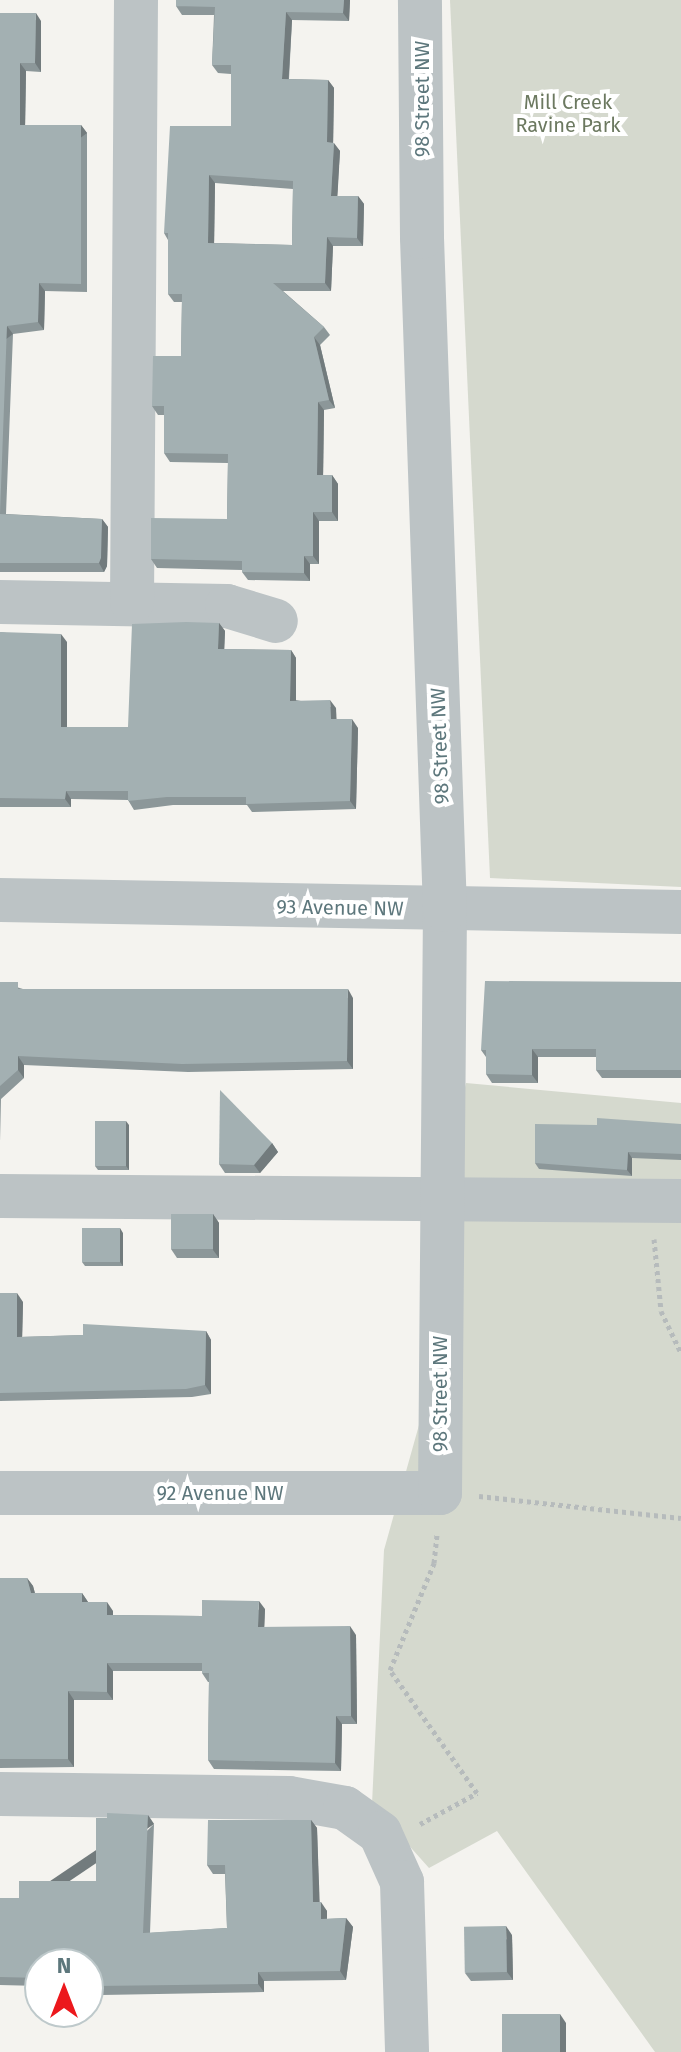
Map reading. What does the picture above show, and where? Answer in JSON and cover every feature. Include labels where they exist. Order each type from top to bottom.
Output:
[{"type":"street","points":[[132,602],[136,0]]},
{"type":"street","name":"98 Street NW","points":[[420,0],[422,237],[445,910],[439,1198],[440,1493]]},
{"type":"street","points":[[0,602],[227,606],[276,621]]},
{"type":"street","name":"93 Avenue NW","points":[[0,900],[681,912]]},
{"type":"street","points":[[0,1196],[668,1202]]},
{"type":"street","name":"92 Avenue NW","points":[[0,1493],[440,1493]]},
{"type":"street","points":[[0,1794],[289,1798],[345,1808],[380,1833],[402,1882],[407,2052]]},
{"type":"path","points":[[668,1202],[653,1257],[661,1311],[681,1353]]},
{"type":"path","points":[[459,1804],[477,1793],[390,1670],[434,1563],[440,1493],[681,1518]]},
{"type":"green space","name":"Mill Creek Ravine Park","points":[[450,0],[681,0],[681,887],[490,878]]},
{"type":"green space","points":[[466,1083],[681,1103],[681,2052],[655,2052],[497,1831],[429,1868],[372,1804],[384,1550],[419,1425],[439,1198]]},
{"type":"building","points":[[176,0],[344,0],[343,13],[286,12],[282,79],[328,80],[327,142],[334,143],[331,196],[358,196],[357,238],[327,237],[325,283],[273,283],[324,327],[314,337],[329,400],[318,402],[317,475],[332,475],[332,512],[313,512],[313,556],[304,556],[304,573],[242,572],[242,561],[151,559],[151,518],[227,519],[228,454],[164,453],[164,406],[152,406],[153,356],[181,356],[182,294],[168,294],[168,233],[164,233],[170,126],[231,126],[231,65],[212,65],[215,7],[176,6]],"holes":[[[209,175],[293,181],[292,245],[208,243]]]},
{"type":"building","points":[[0,13],[36,13],[35,63],[20,63],[20,125],[81,125],[81,284],[39,283],[38,322],[7,326],[0,514]]},
{"type":"building","points":[[0,514],[102,519],[99,563],[0,563]]},
{"type":"building","points":[[219,623],[218,649],[291,650],[290,701],[330,700],[331,719],[352,719],[350,801],[246,804],[246,797],[167,797],[128,801],[128,791],[66,791],[65,799],[0,798],[0,632],[61,634],[61,727],[128,727],[132,624]]},
{"type":"building","points":[[485,981],[681,982],[681,1070],[596,1070],[596,1049],[532,1049],[532,1075],[486,1074],[486,1050],[481,1050]]},
{"type":"building","points":[[0,982],[18,982],[18,989],[348,989],[347,1061],[182,1064],[18,1056],[18,1070],[0,1086]]},
{"type":"building","points":[[220,1090],[272,1143],[254,1165],[219,1164]]},
{"type":"building","points":[[597,1118],[681,1124],[681,1154],[628,1152],[627,1170],[535,1163],[535,1124],[597,1125]]},
{"type":"building","points":[[95,1121],[126,1121],[126,1166],[95,1166]]},
{"type":"building","points":[[171,1214],[213,1214],[213,1249],[171,1249]]},
{"type":"building","points":[[82,1228],[120,1228],[120,1262],[82,1262]]},
{"type":"building","points":[[0,1293],[17,1293],[17,1337],[83,1335],[83,1324],[206,1331],[205,1385],[186,1389],[0,1393]]},
{"type":"building","points":[[0,1578],[27,1578],[31,1593],[82,1593],[82,1602],[107,1602],[107,1615],[202,1616],[202,1600],[259,1601],[258,1627],[350,1626],[351,1716],[336,1716],[335,1763],[208,1760],[209,1673],[202,1673],[202,1663],[107,1663],[107,1692],[68,1691],[68,1759],[0,1759]]},
{"type":"building","points":[[107,1813],[148,1815],[143,1933],[227,1928],[225,1865],[207,1865],[208,1820],[311,1820],[313,1902],[321,1902],[321,1919],[346,1918],[340,1971],[258,1972],[258,1984],[104,1986],[104,1948],[24,1948],[24,1978],[0,1977],[0,1898],[19,1898],[19,1881],[96,1881],[96,1818],[107,1818]]},
{"type":"building","points":[[506,1926],[507,1972],[465,1973],[464,1927]]},
{"type":"building","points":[[502,2014],[560,2014],[560,2052],[502,2052]]}]
